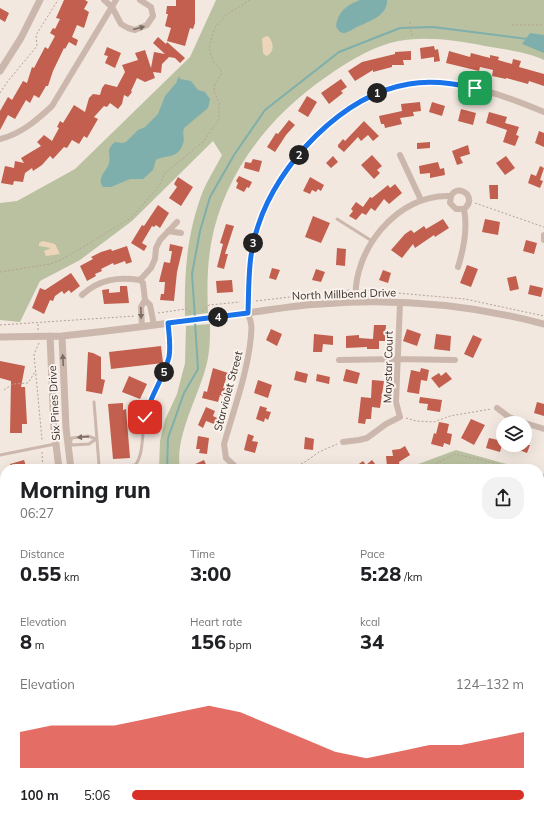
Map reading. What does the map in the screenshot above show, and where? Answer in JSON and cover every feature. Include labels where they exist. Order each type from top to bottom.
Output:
[{"type":"street","points":[[0,71],[21,38],[40,0]]},
{"type":"street","points":[[104,0],[112,7],[121,24],[135,30],[148,25],[152,16],[151,7],[140,0]]},
{"type":"street","points":[[0,139],[21,130],[38,119],[52,106],[116,0]]},
{"type":"street","name":"Starviolet Street","points":[[233,464],[226,458],[224,444],[250,347],[251,324],[248,313],[249,277],[253,243],[257,227],[271,193],[287,168],[316,137],[352,107],[366,98],[393,87],[424,82],[457,84],[498,94],[544,112]]},
{"type":"street","points":[[400,155],[421,200]]},
{"type":"street","points":[[458,267],[464,245],[466,222],[464,209],[469,201],[467,194],[462,191],[455,191],[451,196],[450,203],[458,210],[464,209]]},
{"type":"street","points":[[356,302],[355,289],[359,269],[372,241],[388,221],[421,200],[442,195],[451,196]]},
{"type":"street","points":[[82,295],[91,287],[107,281],[140,280],[151,268],[155,259],[156,248],[168,231],[177,222]]},
{"type":"street","points":[[168,231],[181,233]]},
{"type":"street","points":[[544,235],[544,240]]},
{"type":"street","points":[[140,280],[143,283],[145,300],[141,307],[142,327]]},
{"type":"street","points":[[145,300],[150,305],[154,325]]},
{"type":"street","name":"North Millbend Drive","points":[[0,337],[62,336],[290,307],[356,302],[434,304],[464,307],[544,324]]},
{"type":"street","name":"Maystar Court","points":[[343,442],[367,438],[386,424],[400,417],[396,402],[400,303]]},
{"type":"street","name":"Six Pines Drive","points":[[50,336],[58,464]]},
{"type":"street","name":"Six Pines Drive","points":[[62,336],[71,464]]},
{"type":"street","points":[[339,360],[455,360]]},
{"type":"street","points":[[497,408],[508,416]]},
{"type":"street","points":[[532,425],[544,428]]},
{"type":"street","points":[[56,443],[69,442]]},
{"type":"lane","points":[[338,219],[372,241]]},
{"type":"lane","points":[[136,464],[140,451],[146,412],[166,367],[169,356],[170,347],[168,323]]},
{"type":"lane","points":[[94,402],[99,464]]},
{"type":"lane","points":[[88,436],[96,439],[89,444],[73,445],[69,442],[72,438],[88,436]]},
{"type":"lane","points":[[0,455],[56,443]]},
{"type":"path","points":[[0,93],[37,46],[36,35],[58,0]]},
{"type":"path","points":[[0,272],[50,264],[61,260],[131,218],[159,186],[165,174],[203,142],[219,119],[219,103],[214,91],[215,84],[221,75],[220,70],[213,61],[209,48],[216,27],[227,14],[250,0]]},
{"type":"path","points":[[410,22],[412,36]]},
{"type":"path","points":[[512,25],[544,25]]},
{"type":"path","points":[[469,201],[544,227]]},
{"type":"path","points":[[38,324],[39,345],[34,354],[42,446],[42,464]]},
{"type":"path","points":[[4,390],[13,384],[28,383],[36,371]]},
{"type":"path","points":[[400,417],[416,421],[434,422],[450,416],[497,408]]},
{"type":"path","points":[[300,464],[319,452],[343,442]]},
{"type":"path","points":[[435,464],[454,454],[497,464]]},
{"type":"green space","points":[[216,0],[544,0],[544,60],[515,51],[438,39],[413,39],[390,43],[364,53],[326,77],[286,110],[252,149],[238,171],[226,194],[217,219],[211,244],[207,296],[208,313],[185,316],[185,284],[193,222],[205,186],[222,155],[213,141],[132,221],[80,260],[40,281],[20,322],[0,320],[0,203],[17,201],[75,169],[190,57]]},
{"type":"green space","points":[[210,324],[210,345],[208,358],[181,442],[180,464],[159,464],[160,441],[165,420],[177,394],[185,363],[186,326]]},
{"type":"green space","points":[[456,450],[506,464],[418,464]]},
{"type":"sand","points":[[268,36],[273,47],[269,55],[266,56],[263,53],[262,39]]},
{"type":"sand","points":[[43,241],[55,244],[60,254],[46,256],[44,251],[51,248],[39,246],[39,243]]},
{"type":"water","points":[[360,0],[387,0],[387,5],[385,10],[373,20],[347,32],[341,32],[336,26],[341,12],[347,6]]},
{"type":"water","points":[[530,33],[544,35],[544,53],[522,44]]},
{"type":"water","points":[[179,76],[180,79],[191,81],[198,90],[205,92],[210,99],[208,108],[184,128],[184,142],[181,149],[174,155],[156,160],[153,170],[143,179],[130,179],[111,187],[103,187],[101,184],[101,178],[109,163],[110,148],[115,142],[126,142],[138,130],[145,127],[158,114],[165,96],[176,83]]},
{"type":"building","points":[[64,0],[85,0],[88,2],[84,9],[89,12],[84,28],[77,25],[72,37],[78,40],[76,46],[69,42],[65,49],[64,48],[53,71],[48,86],[46,86],[39,98],[34,95],[30,103],[26,100],[15,119],[8,115],[0,130],[0,111],[8,97],[12,100],[23,81],[27,83],[32,67],[34,68],[45,47],[48,49],[55,36],[50,33],[53,28],[55,29],[60,19],[56,18]]},
{"type":"building","points":[[176,0],[195,0],[195,23],[193,29],[190,28],[185,46],[167,41],[171,28],[165,26],[168,14],[166,14],[167,6],[176,6]]},
{"type":"building","points":[[0,8],[9,13],[5,22],[0,19]]},
{"type":"building","points":[[158,37],[166,44],[167,42],[185,58],[180,63],[175,58],[169,57],[162,64],[161,73],[153,72],[155,78],[145,82],[137,78],[131,91],[132,92],[128,97],[124,95],[122,104],[118,109],[110,103],[107,107],[104,106],[94,117],[98,119],[87,138],[84,136],[79,144],[72,140],[67,148],[64,147],[53,159],[50,156],[42,165],[33,171],[32,168],[25,173],[23,182],[14,181],[13,185],[1,183],[5,166],[14,168],[15,161],[24,163],[21,158],[41,146],[37,142],[44,135],[52,141],[59,128],[57,127],[60,121],[63,123],[74,105],[85,112],[89,98],[93,94],[100,95],[105,84],[117,87],[125,72],[122,65],[138,60],[135,53],[145,50],[151,68],[154,52],[165,54],[153,43]]},
{"type":"building","points":[[434,46],[435,50],[438,49],[440,61],[434,62],[434,57],[421,59],[420,48]]},
{"type":"building","points":[[107,47],[121,53],[115,68],[105,63],[108,56],[104,55]]},
{"type":"building","points":[[411,51],[411,60],[403,60],[404,65],[392,65],[392,67],[373,72],[373,70],[355,81],[348,71],[362,62],[395,54],[395,52]]},
{"type":"building","points":[[449,51],[470,57],[471,53],[490,58],[490,55],[499,57],[498,60],[512,64],[513,59],[521,61],[519,67],[544,74],[544,86],[529,81],[528,84],[492,76],[493,70],[480,67],[479,71],[446,63]]},
{"type":"building","points":[[341,79],[347,87],[341,91],[343,93],[329,104],[321,93]]},
{"type":"building","points":[[307,96],[317,102],[308,117],[298,111]]},
{"type":"building","points":[[420,102],[421,111],[413,112],[414,116],[400,118],[402,124],[385,128],[384,124],[381,124],[379,116],[402,111],[401,104]]},
{"type":"building","points":[[432,102],[445,106],[442,116],[429,112]]},
{"type":"building","points":[[461,109],[476,113],[473,125],[458,121]]},
{"type":"building","points":[[489,112],[507,117],[505,123],[519,127],[516,135],[519,136],[515,146],[503,142],[507,130],[486,123]]},
{"type":"building","points":[[289,120],[295,125],[286,135],[275,152],[267,147],[276,133],[278,134]]},
{"type":"building","points":[[364,121],[379,136],[373,141],[368,135],[361,141],[358,137],[344,152],[338,147],[338,145],[343,139],[345,141]]},
{"type":"building","points":[[539,131],[544,133],[544,147],[535,143]]},
{"type":"building","points":[[430,142],[430,148],[417,149],[417,143]]},
{"type":"building","points":[[468,145],[470,154],[460,157],[463,163],[457,165],[452,151]]},
{"type":"building","points":[[372,155],[382,166],[377,170],[380,173],[374,179],[361,165]]},
{"type":"building","points":[[333,156],[338,162],[331,168],[326,163]]},
{"type":"building","points":[[506,156],[515,168],[505,175],[496,163]]},
{"type":"building","points":[[253,159],[262,161],[259,172],[244,168],[245,162],[251,163]]},
{"type":"building","points":[[438,162],[440,169],[444,168],[445,175],[430,178],[430,173],[420,174],[419,166]]},
{"type":"building","points":[[540,166],[544,168],[540,180],[543,181],[540,188],[528,183],[531,174],[536,176]]},
{"type":"building","points":[[239,176],[252,182],[249,188],[247,187],[244,192],[236,188],[238,183],[236,181]]},
{"type":"building","points":[[178,177],[193,187],[181,206],[169,198],[177,187],[174,184]]},
{"type":"building","points":[[310,177],[324,185],[321,191],[318,189],[316,192],[312,190],[310,194],[303,191]]},
{"type":"building","points":[[395,184],[402,193],[389,204],[384,199],[375,211],[371,208],[366,215],[362,213],[356,220],[349,216],[353,211],[351,209],[356,202],[363,207],[370,197],[372,198],[388,185],[390,188]]},
{"type":"building","points":[[489,185],[498,185],[498,199],[490,199]]},
{"type":"building","points":[[158,205],[169,213],[160,228],[156,225],[154,227],[152,226],[142,243],[147,246],[144,251],[131,243],[142,225],[144,226]]},
{"type":"building","points":[[313,216],[330,223],[321,243],[305,237]]},
{"type":"building","points":[[443,219],[449,228],[435,237],[434,235],[415,248],[413,244],[402,258],[391,250],[405,234],[411,230],[414,233],[424,226],[426,229]]},
{"type":"building","points":[[485,219],[500,222],[498,235],[482,232]]},
{"type":"building","points":[[226,224],[234,226],[225,254],[228,254],[224,269],[217,267],[223,244],[220,243]]},
{"type":"building","points":[[526,240],[537,243],[534,254],[523,251]]},
{"type":"building","points":[[170,244],[183,247],[177,272],[174,301],[160,300],[161,294],[164,294],[165,282],[159,282],[164,262],[170,263],[172,251],[169,251]]},
{"type":"building","points":[[127,246],[132,262],[126,264],[125,261],[114,265],[113,263],[101,269],[102,271],[95,274],[96,276],[87,281],[80,266],[93,259],[91,257],[101,252],[111,249],[112,251]]},
{"type":"building","points":[[337,248],[346,249],[345,266],[336,265]]},
{"type":"building","points":[[467,265],[478,269],[471,287],[460,283]]},
{"type":"building","points":[[272,268],[280,270],[276,280],[269,278]]},
{"type":"building","points":[[316,269],[325,272],[321,282],[312,280]]},
{"type":"building","points":[[383,270],[391,273],[388,283],[379,280]]},
{"type":"building","points":[[71,273],[80,286],[71,293],[69,290],[64,294],[62,291],[55,296],[53,301],[50,300],[44,314],[32,308],[40,288],[45,290]]},
{"type":"building","points":[[516,276],[519,289],[510,291],[507,278]]},
{"type":"building","points":[[232,280],[233,292],[217,293],[216,281]]},
{"type":"building","points":[[530,285],[543,288],[541,297],[528,294]]},
{"type":"building","points":[[120,286],[127,286],[129,303],[104,304],[102,290],[109,289],[109,293],[120,292]]},
{"type":"building","points":[[374,325],[386,325],[385,341],[379,341],[379,349],[367,349],[367,347],[346,348],[346,336],[359,335],[359,338],[373,339]]},
{"type":"building","points":[[271,329],[282,334],[277,346],[266,340]]},
{"type":"building","points":[[407,329],[421,334],[417,346],[403,341]]},
{"type":"building","points":[[314,334],[333,336],[333,345],[323,344],[322,352],[313,352]]},
{"type":"building","points":[[436,334],[451,336],[450,351],[434,349]]},
{"type":"building","points":[[473,335],[482,339],[473,358],[464,354]]},
{"type":"building","points":[[161,346],[163,363],[111,369],[109,352]]},
{"type":"building","points":[[88,352],[101,357],[101,379],[105,380],[102,394],[86,391]]},
{"type":"building","points":[[0,361],[25,366],[21,387],[25,387],[27,424],[22,424],[22,433],[10,433],[11,381],[0,378]]},
{"type":"building","points":[[213,368],[228,373],[223,388],[225,388],[223,396],[220,395],[218,402],[202,398],[204,391],[207,392]]},
{"type":"building","points":[[421,368],[429,370],[427,381],[421,380],[419,394],[407,392],[411,370],[420,372]]},
{"type":"building","points":[[346,369],[360,373],[357,384],[343,381]]},
{"type":"building","points":[[296,371],[308,374],[306,383],[294,380]]},
{"type":"building","points":[[446,372],[452,379],[439,388],[431,378],[439,373],[441,376]]},
{"type":"building","points":[[317,374],[330,377],[329,384],[316,381]]},
{"type":"building","points":[[129,376],[147,384],[140,399],[122,392]]},
{"type":"building","points":[[258,380],[272,385],[268,398],[254,393]]},
{"type":"building","points":[[372,380],[384,381],[380,408],[372,407],[371,419],[366,419],[365,424],[358,423],[361,397],[371,398]]},
{"type":"building","points":[[420,397],[442,400],[440,412],[427,410],[428,404],[419,403]]},
{"type":"building","points":[[537,402],[544,404],[544,416],[534,413]]},
{"type":"building","points":[[123,403],[123,410],[126,409],[130,458],[113,459],[108,404]]},
{"type":"building","points":[[260,406],[267,408],[266,411],[271,412],[268,420],[265,418],[264,422],[256,419]]},
{"type":"building","points":[[206,407],[215,411],[213,416],[217,418],[214,424],[206,421],[203,428],[198,425]]},
{"type":"building","points":[[471,419],[485,425],[474,445],[461,438]]},
{"type":"building","points":[[439,422],[449,424],[447,433],[452,434],[450,445],[444,443],[443,447],[431,444],[434,433],[436,434]]},
{"type":"building","points":[[248,434],[254,436],[252,441],[258,442],[255,453],[244,450]]},
{"type":"building","points":[[198,436],[209,438],[207,454],[199,453],[200,449],[196,449]]},
{"type":"building","points":[[305,437],[314,439],[313,450],[304,449]]},
{"type":"building","points":[[489,438],[496,440],[496,451],[486,448]]},
{"type":"building","points":[[405,446],[410,455],[399,462],[399,464],[387,464],[386,456],[393,456],[392,450],[400,449]]},
{"type":"building","points":[[24,460],[25,464],[10,464]]},
{"type":"building","points":[[204,460],[206,464],[195,464]]},
{"type":"building","points":[[372,460],[375,464],[367,464]]},
{"type":"waterway","points":[[195,318],[192,274],[200,231],[210,197],[234,155],[265,110],[339,52],[400,28],[433,27],[527,39]]},
{"type":"waterway","points":[[167,464],[168,438],[184,393],[198,369],[195,322]]},
{"type":"route","points":[[145,417],[166,367],[169,356],[170,347],[168,323],[248,313],[250,259],[257,227],[264,208],[271,193],[287,168],[316,137],[334,120],[352,107],[366,98],[393,87],[424,82],[457,84],[475,88]]}]
